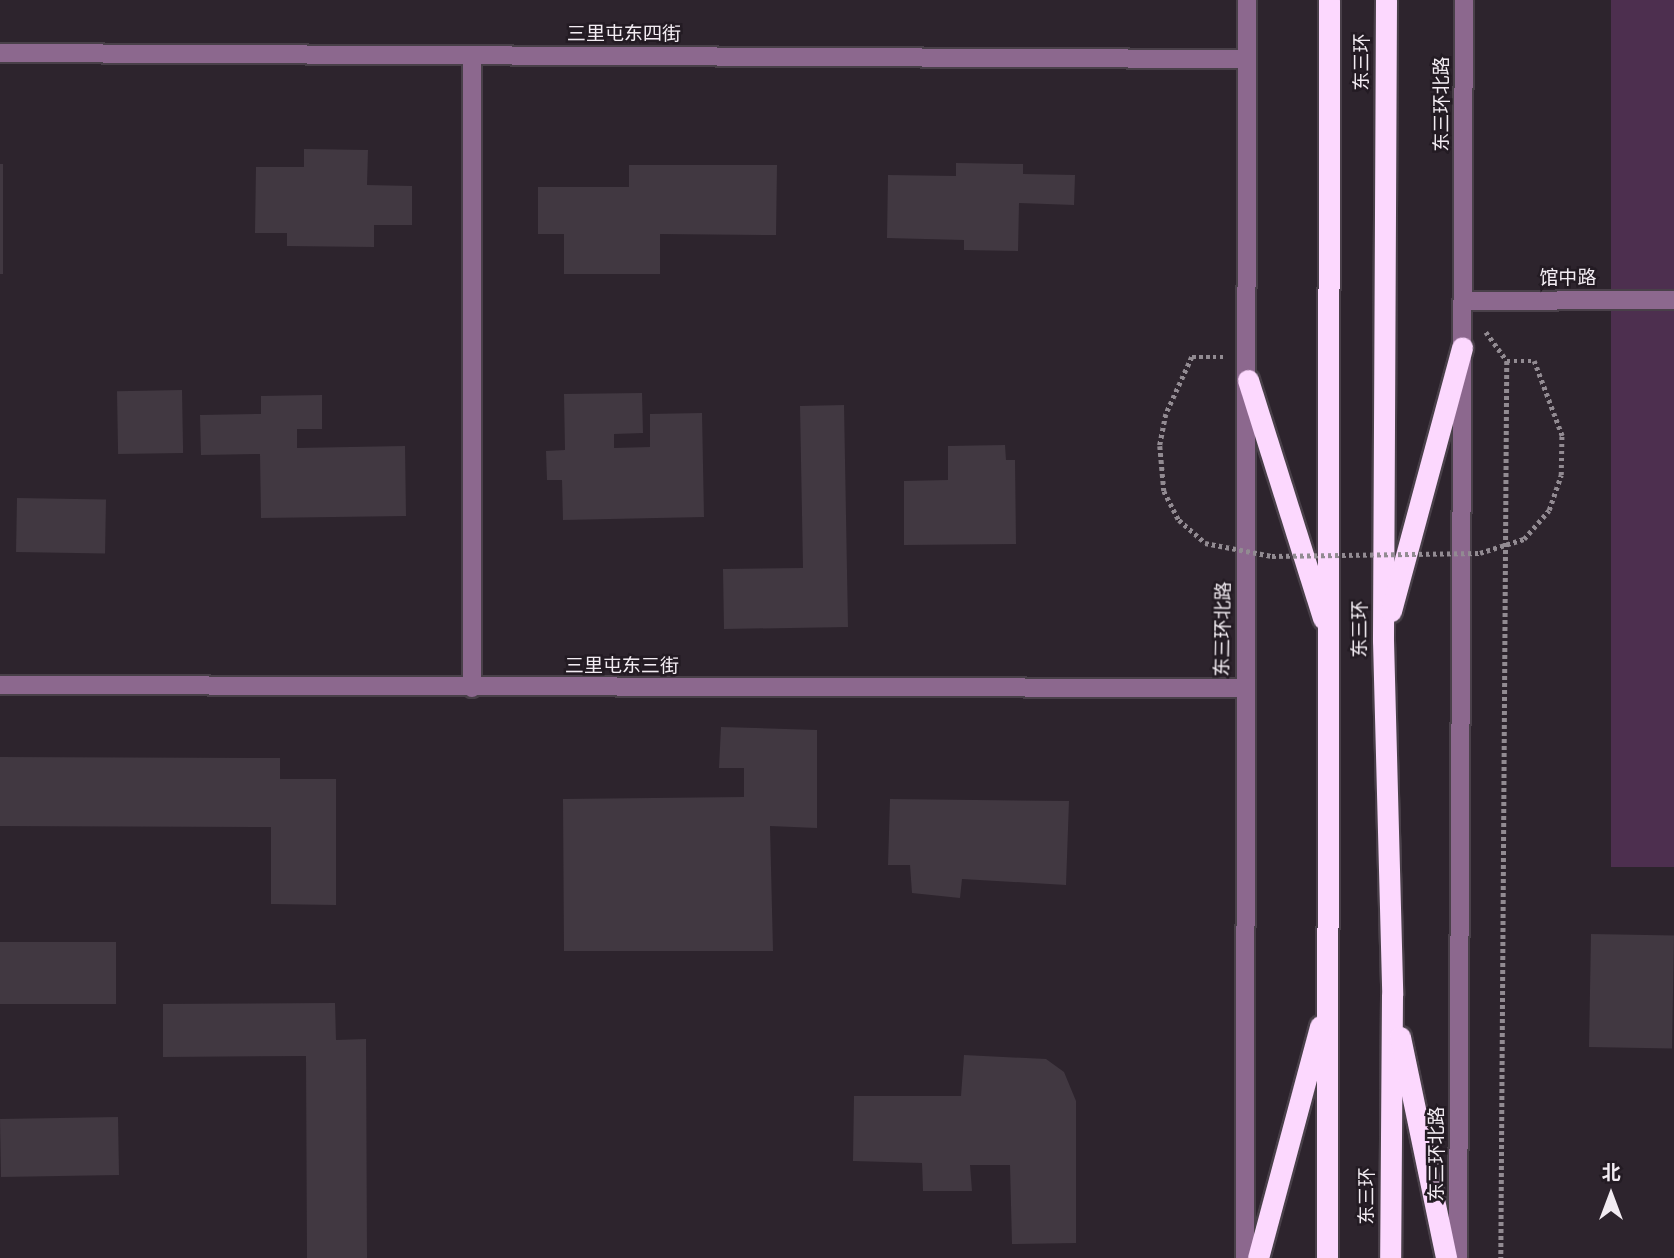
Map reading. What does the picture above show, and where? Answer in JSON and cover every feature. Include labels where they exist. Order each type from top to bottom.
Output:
[{"type":"highway","name":"东三环","points":[[1327,1258],[1329,0]]},
{"type":"highway","name":"东三环","points":[[1386,0],[1383,640],[1392,995],[1390,1258]]},
{"type":"highway","points":[[1383,640],[1462,346]]},
{"type":"highway","points":[[1248,380],[1329,640]]},
{"type":"highway","points":[[1392,995],[1446,1258]]},
{"type":"highway","points":[[1258,1258],[1328,996]]},
{"type":"street","name":"东三环北路","points":[[1245,1258],[1247,0]]},
{"type":"street","name":"东三环北路","points":[[1458,1258],[1464,0]]},
{"type":"street","name":"三里屯东四街","points":[[0,53],[1247,59]]},
{"type":"street","points":[[472,55],[472,688]]},
{"type":"street","name":"馆中路","points":[[1463,301],[1674,299]]},
{"type":"street","name":"三里屯东三街","points":[[0,685],[1244,688]]},
{"type":"path","points":[[1463,301],[1507,361],[1501,1258]]},
{"type":"path","points":[[1192,358],[1166,414],[1160,446],[1164,491],[1179,520],[1205,542],[1272,556],[1480,553],[1524,539],[1549,510],[1561,475],[1562,436],[1534,361],[1507,361]]},
{"type":"shaded area","points":[[1611,0],[1674,0],[1674,867],[1611,867]]},
{"type":"building","points":[[304,149],[368,150],[367,185],[412,186],[412,225],[374,225],[374,247],[287,246],[287,233],[255,233],[256,167],[304,167]]},
{"type":"building","points":[[956,163],[1023,164],[1023,174],[1075,175],[1074,205],[1019,203],[1018,251],[964,250],[964,240],[887,238],[888,175],[956,176]]},
{"type":"building","points":[[0,164],[3,164],[3,274],[0,274]]},
{"type":"building","points":[[629,165],[777,165],[776,235],[660,234],[660,274],[564,274],[564,234],[538,234],[538,187],[629,187]]},
{"type":"building","points":[[182,390],[183,453],[118,454],[117,391]]},
{"type":"building","points":[[642,393],[643,433],[614,434],[614,448],[650,447],[650,414],[702,413],[704,517],[563,520],[562,480],[547,480],[546,451],[565,450],[564,394]]},
{"type":"building","points":[[322,395],[322,429],[297,429],[297,448],[405,446],[406,516],[261,518],[260,454],[201,455],[200,415],[261,414],[261,396]]},
{"type":"building","points":[[844,405],[848,627],[724,629],[723,569],[803,568],[800,406]]},
{"type":"building","points":[[1005,445],[1006,460],[1015,460],[1016,544],[904,545],[904,481],[948,480],[948,446]]},
{"type":"building","points":[[17,498],[106,500],[105,554],[16,552]]},
{"type":"building","points":[[721,727],[817,730],[817,828],[770,826],[773,951],[564,951],[563,799],[744,797],[744,768],[719,768]]},
{"type":"building","points":[[0,757],[280,758],[280,779],[336,779],[336,905],[271,904],[271,827],[0,826]]},
{"type":"building","points":[[890,799],[1069,801],[1066,885],[962,879],[960,898],[912,893],[910,865],[888,865]]},
{"type":"building","points":[[1591,934],[1674,935],[1672,1048],[1589,1047]]},
{"type":"building","points":[[0,942],[116,942],[116,1004],[0,1004]]},
{"type":"building","points":[[335,1003],[336,1040],[366,1039],[367,1258],[307,1258],[306,1056],[163,1057],[163,1004]]},
{"type":"building","points":[[964,1055],[1046,1059],[1064,1072],[1076,1101],[1076,1243],[1012,1244],[1010,1165],[970,1165],[972,1191],[923,1191],[922,1163],[853,1161],[854,1096],[961,1096]]},
{"type":"building","points":[[118,1117],[119,1175],[1,1177],[0,1119]]}]
